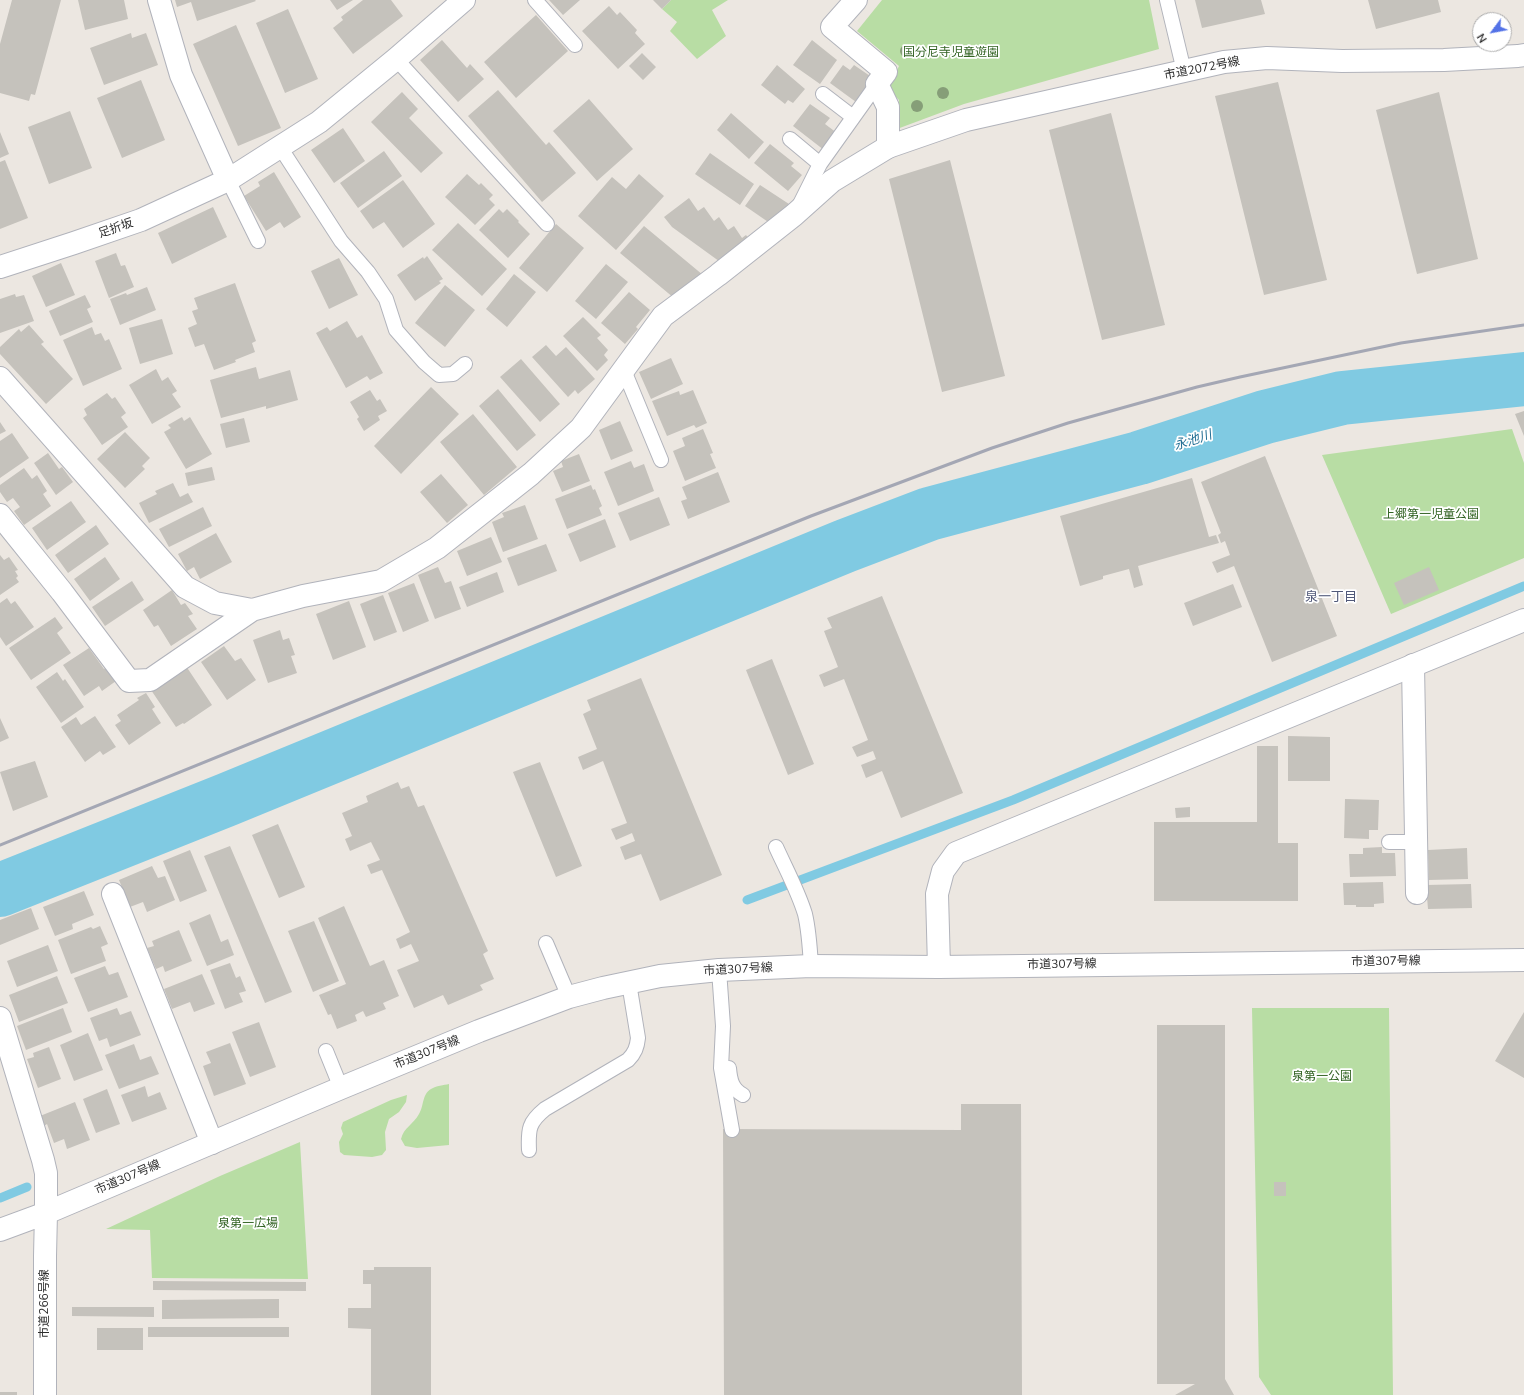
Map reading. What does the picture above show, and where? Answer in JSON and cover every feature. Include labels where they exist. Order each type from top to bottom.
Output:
[{"type":"street","points":[[159,0],[181,75],[228,180]]},
{"type":"street","name":"足折坂","points":[[0,267],[141,220],[228,180],[319,122],[396,59],[464,0]]},
{"type":"street","points":[[856,0],[832,27],[886,72],[876,84],[888,107],[888,147]]},
{"type":"street","name":"市道2072号線","points":[[252,610],[303,596],[380,581],[437,548],[531,474],[581,428],[623,368],[663,316],[794,215],[832,181],[888,147],[966,120],[1224,62],[1268,58],[1346,61],[1444,60],[1524,55]]},
{"type":"street","points":[[0,378],[186,587],[215,603],[252,610]]},
{"type":"street","points":[[0,515],[62,592],[129,681],[150,680],[252,610]]},
{"type":"street","points":[[939,967],[937,894],[943,871],[956,853],[1524,620]]},
{"type":"street","points":[[1413,666],[1417,893]]},
{"type":"street","points":[[113,894],[212,1143]]},
{"type":"street","name":"市道307号線","points":[[0,1230],[46,1194],[212,1143],[479,1031],[569,997],[660,976],[719,970],[811,966],[939,967],[1524,960]]},
{"type":"street","name":"市道266号線","points":[[0,1018],[46,1194],[45,1395]]},
{"type":"lane","points":[[535,0],[574,45]]},
{"type":"lane","points":[[1168,0],[1184,71]]},
{"type":"lane","points":[[396,59],[547,224]]},
{"type":"lane","points":[[794,215],[820,164],[876,84]]},
{"type":"lane","points":[[823,94],[853,117]]},
{"type":"lane","points":[[790,139],[820,164]]},
{"type":"lane","points":[[280,147],[341,241],[368,272],[386,299],[396,330],[424,362],[439,375],[453,374],[465,364]]},
{"type":"lane","points":[[228,180],[258,241]]},
{"type":"lane","points":[[623,368],[661,460]]},
{"type":"lane","points":[[1389,842],[1417,842]]},
{"type":"lane","points":[[776,847],[796,890],[805,914],[811,966]]},
{"type":"lane","points":[[546,943],[569,997]]},
{"type":"lane","points":[[719,970],[723,1026],[731,1081],[735,1091],[743,1095]]},
{"type":"lane","points":[[529,1150],[530,1126],[535,1117],[545,1109],[628,1060],[634,1053],[638,1038],[630,983]]},
{"type":"lane","points":[[723,1026],[721,1068],[732,1130]]},
{"type":"lane","points":[[326,1051],[341,1088]]},
{"type":"green space","points":[[671,0],[728,0],[712,10],[726,36],[697,59],[670,31],[677,22],[662,9]]},
{"type":"green space","name":"国分尼寺児童遊園","points":[[882,0],[1149,0],[1159,49],[964,104],[897,129],[899,100],[888,89],[899,66],[857,31]]},
{"type":"green space","name":"上郷第一児童公園","points":[[1512,429],[1524,463],[1524,558],[1391,614],[1322,455]]},
{"type":"green space","name":"泉第一公園","points":[[1252,1008],[1389,1008],[1393,1395],[1271,1395],[1259,1377]]},
{"type":"green space","points":[[449,1084],[449,1145],[417,1148],[405,1146],[401,1139],[402,1135],[421,1111],[428,1091],[433,1088]]},
{"type":"green space","points":[[407,1095],[406,1102],[399,1112],[389,1119],[385,1132],[386,1150],[382,1155],[372,1157],[344,1155],[340,1152],[339,1142],[343,1134],[341,1128],[343,1122],[391,1100]]},
{"type":"green space","name":"泉第一広場","points":[[300,1142],[308,1279],[152,1278],[150,1230],[106,1229],[220,1176]]},
{"type":"building","points":[[12,0],[61,0],[35,95],[31,94],[29,101],[0,93],[0,44]]},
{"type":"building","points":[[78,0],[124,0],[128,19],[85,30]]},
{"type":"building","points":[[175,0],[256,1],[197,21],[191,2],[177,7]]},
{"type":"building","points":[[330,0],[353,0],[337,10]]},
{"type":"building","points":[[363,0],[391,0],[403,16],[353,54],[333,28],[343,20],[341,17]]},
{"type":"building","points":[[549,0],[580,0],[563,15]]},
{"type":"building","points":[[653,0],[671,0],[662,9]]},
{"type":"building","points":[[1195,0],[1261,0],[1265,14],[1202,28]]},
{"type":"building","points":[[1368,0],[1438,0],[1441,12],[1376,29]]},
{"type":"building","points":[[609,6],[617,15],[620,12],[637,30],[635,33],[645,44],[618,69],[582,31]]},
{"type":"building","points":[[288,9],[318,79],[285,93],[256,23]]},
{"type":"building","points":[[536,15],[568,51],[516,98],[484,62]]},
{"type":"building","points":[[236,25],[281,128],[238,146],[193,44]]},
{"type":"building","points":[[131,33],[132,38],[146,33],[158,65],[104,85],[90,48]]},
{"type":"building","points":[[442,40],[467,68],[470,64],[484,79],[458,102],[420,60]]},
{"type":"building","points":[[812,40],[837,60],[820,84],[793,65]]},
{"type":"building","points":[[642,53],[656,67],[643,80],[629,66]]},
{"type":"building","points":[[777,65],[805,89],[793,103],[788,100],[785,104],[761,85]]},
{"type":"building","points":[[843,65],[850,70],[854,65],[873,78],[856,102],[830,83]]},
{"type":"building","points":[[141,80],[165,140],[122,158],[97,98]]},
{"type":"building","points":[[1278,82],[1327,280],[1264,295],[1215,96]]},
{"type":"building","points":[[498,90],[546,145],[549,142],[576,173],[542,202],[468,116]]},
{"type":"building","points":[[402,92],[418,109],[409,118],[443,153],[421,173],[371,122]]},
{"type":"building","points":[[1439,92],[1478,259],[1417,274],[1376,110]]},
{"type":"building","points":[[589,99],[633,149],[597,181],[553,131]]},
{"type":"building","points":[[810,104],[830,118],[825,124],[837,133],[824,150],[793,126]]},
{"type":"building","points":[[70,111],[92,168],[49,184],[28,127]]},
{"type":"building","points":[[731,113],[764,142],[749,159],[717,130]]},
{"type":"building","points":[[1111,113],[1165,325],[1102,340],[1049,130]]},
{"type":"building","points":[[343,128],[365,161],[334,183],[311,150]]},
{"type":"building","points":[[0,132],[9,154],[0,158]]},
{"type":"building","points":[[770,144],[794,163],[791,166],[802,175],[788,191],[754,163]]},
{"type":"building","points":[[384,151],[402,176],[358,208],[340,183]]},
{"type":"building","points":[[710,153],[754,184],[740,205],[695,174]]},
{"type":"building","points":[[5,160],[28,218],[0,229],[0,162]]},
{"type":"building","points":[[950,160],[1005,376],[942,392],[889,179]]},
{"type":"building","points":[[274,172],[301,217],[284,228],[280,222],[266,231],[244,196],[260,186],[258,182]]},
{"type":"building","points":[[467,174],[479,185],[481,183],[493,195],[489,199],[495,205],[475,225],[445,197]]},
{"type":"building","points":[[639,174],[664,196],[616,250],[578,216],[612,177],[626,189]]},
{"type":"building","points":[[403,180],[435,224],[403,248],[384,222],[373,229],[360,211]]},
{"type":"building","points":[[760,185],[789,204],[774,226],[745,206]]},
{"type":"building","points":[[689,198],[698,211],[704,207],[714,221],[719,217],[728,230],[734,226],[742,238],[746,235],[752,243],[723,264],[672,227],[664,217]]},
{"type":"building","points":[[213,207],[227,237],[172,264],[158,233]]},
{"type":"building","points":[[499,209],[503,213],[507,209],[530,234],[508,258],[479,230]]},
{"type":"building","points":[[458,223],[507,269],[482,296],[432,250]]},
{"type":"building","points":[[556,224],[584,248],[547,292],[519,268]]},
{"type":"building","points":[[644,226],[703,275],[680,303],[620,253]]},
{"type":"building","points":[[116,253],[121,266],[125,265],[134,287],[109,298],[95,261]]},
{"type":"building","points":[[427,256],[443,279],[439,281],[441,283],[415,301],[397,275],[423,257],[424,259]]},
{"type":"building","points":[[339,258],[358,295],[329,309],[311,271]]},
{"type":"building","points":[[61,263],[75,295],[46,307],[32,276]]},
{"type":"building","points":[[606,264],[628,282],[596,319],[575,301]]},
{"type":"building","points":[[514,274],[536,292],[507,327],[486,309]]},
{"type":"building","points":[[235,283],[256,341],[252,343],[255,352],[235,360],[236,362],[214,370],[204,344],[195,347],[188,328],[197,324],[192,311],[198,309],[194,298]]},
{"type":"building","points":[[445,285],[475,310],[445,347],[415,323]]},
{"type":"building","points":[[147,287],[156,310],[120,325],[110,299],[126,293],[127,295]]},
{"type":"building","points":[[629,292],[650,310],[636,327],[638,329],[625,344],[601,323]]},
{"type":"building","points":[[15,294],[16,297],[24,295],[34,321],[0,333],[0,299]]},
{"type":"building","points":[[85,295],[91,307],[87,309],[93,322],[60,336],[49,311]]},
{"type":"building","points":[[583,317],[601,335],[597,338],[608,350],[604,355],[608,360],[597,371],[563,336]]},
{"type":"building","points":[[162,319],[173,354],[140,364],[129,328]]},
{"type":"building","points":[[347,321],[357,338],[362,335],[383,373],[370,380],[367,376],[346,388],[316,333],[327,327],[330,331]]},
{"type":"building","points":[[29,325],[44,342],[41,344],[73,379],[46,404],[0,354],[0,347],[19,329],[21,332]]},
{"type":"building","points":[[92,327],[95,335],[101,333],[105,341],[109,339],[122,369],[83,386],[63,340]]},
{"type":"building","points":[[546,345],[556,356],[566,347],[595,379],[578,394],[575,390],[568,397],[532,357]]},
{"type":"building","points":[[671,358],[683,384],[651,399],[639,372]]},
{"type":"building","points":[[521,359],[560,404],[540,422],[500,377]]},
{"type":"building","points":[[256,367],[259,379],[290,370],[298,400],[266,409],[266,406],[221,418],[210,380]]},
{"type":"building","points":[[156,369],[162,381],[168,377],[177,391],[172,394],[181,407],[152,424],[129,385]]},
{"type":"building","points":[[431,387],[459,414],[401,474],[374,446]]},
{"type":"building","points":[[498,389],[536,435],[517,451],[479,406]]},
{"type":"building","points":[[370,390],[377,401],[380,399],[387,411],[378,416],[380,420],[364,431],[357,419],[359,417],[350,402]]},
{"type":"building","points":[[693,390],[707,423],[696,428],[694,425],[667,436],[652,401],[679,391],[680,395]]},
{"type":"building","points":[[107,393],[112,399],[115,397],[126,413],[121,417],[128,427],[102,445],[83,418],[87,415],[84,409]]},
{"type":"building","points":[[1524,411],[1524,436],[1515,414]]},
{"type":"building","points":[[473,414],[517,467],[484,495],[440,442]]},
{"type":"building","points":[[182,417],[184,421],[190,417],[212,454],[186,469],[164,432],[171,428],[168,425]]},
{"type":"building","points":[[244,418],[250,442],[226,448],[220,424]]},
{"type":"building","points":[[620,421],[633,451],[611,460],[599,430]]},
{"type":"building","points":[[0,422],[6,431],[0,434]]},
{"type":"building","points":[[703,429],[713,453],[710,454],[716,468],[685,481],[673,451],[685,446],[682,438]]},
{"type":"building","points":[[125,432],[150,458],[142,466],[145,469],[125,488],[97,459]]},
{"type":"building","points":[[12,433],[29,458],[0,478],[0,441]]},
{"type":"building","points":[[48,453],[59,469],[62,467],[73,482],[56,495],[34,463]]},
{"type":"building","points":[[579,454],[590,481],[562,492],[553,471],[563,467],[561,461]]},
{"type":"building","points":[[1265,456],[1337,636],[1272,662],[1234,566],[1217,573],[1212,562],[1230,555],[1225,541],[1221,543],[1218,535],[1221,533],[1201,482]]},
{"type":"building","points":[[631,461],[634,468],[644,464],[654,491],[618,506],[604,472]]},
{"type":"building","points":[[212,467],[215,480],[188,486],[185,473]]},
{"type":"building","points":[[24,468],[32,479],[37,475],[47,491],[43,494],[51,506],[24,525],[14,511],[20,507],[13,498],[7,502],[0,492],[0,485]]},
{"type":"building","points":[[718,472],[730,502],[688,519],[681,501],[687,499],[682,487]]},
{"type":"building","points":[[441,474],[468,505],[447,523],[420,492]]},
{"type":"building","points":[[1192,478],[1209,537],[1216,535],[1219,543],[1138,566],[1143,585],[1134,588],[1129,569],[1103,576],[1103,579],[1080,586],[1060,516]]},
{"type":"building","points":[[173,483],[180,497],[188,493],[193,502],[149,523],[139,503],[157,494],[155,491]]},
{"type":"building","points":[[591,485],[593,490],[595,489],[602,506],[599,508],[602,515],[567,529],[555,499]]},
{"type":"building","points":[[659,497],[670,525],[630,541],[618,513]]},
{"type":"building","points":[[71,501],[86,522],[47,550],[32,528]]},
{"type":"building","points":[[525,505],[538,539],[503,552],[492,522],[504,517],[502,513]]},
{"type":"building","points":[[203,507],[212,526],[169,547],[159,529]]},
{"type":"building","points":[[605,519],[616,547],[580,562],[568,534]]},
{"type":"building","points":[[96,525],[109,544],[68,573],[55,555]]},
{"type":"building","points":[[216,533],[232,562],[200,579],[194,567],[187,571],[178,554]]},
{"type":"building","points":[[491,537],[502,562],[467,576],[457,551]]},
{"type":"building","points":[[546,544],[557,571],[518,586],[507,558]]},
{"type":"building","points":[[0,555],[4,560],[9,557],[18,570],[15,571],[18,576],[16,578],[19,582],[0,595]]},
{"type":"building","points":[[105,557],[120,579],[90,601],[74,579]]},
{"type":"building","points":[[438,567],[445,583],[451,581],[461,609],[435,619],[418,575]]},
{"type":"building","points":[[1429,567],[1439,590],[1404,605],[1394,583]]},
{"type":"building","points":[[497,572],[504,592],[467,607],[459,587]]},
{"type":"building","points":[[132,581],[144,600],[105,626],[92,607]]},
{"type":"building","points":[[414,583],[429,621],[403,632],[388,593]]},
{"type":"building","points":[[1233,584],[1242,607],[1193,626],[1184,603]]},
{"type":"building","points":[[172,590],[181,605],[185,603],[193,614],[188,616],[197,629],[171,646],[158,625],[154,627],[143,610]]},
{"type":"building","points":[[383,595],[397,632],[374,641],[360,604]]},
{"type":"building","points":[[882,596],[963,793],[901,818],[882,771],[866,778],[861,765],[876,759],[873,751],[857,757],[852,747],[868,740],[844,679],[824,687],[819,675],[838,667],[824,631],[832,628],[827,618]]},
{"type":"building","points":[[7,598],[11,604],[15,601],[34,627],[6,646],[0,637],[0,603]]},
{"type":"building","points":[[349,601],[366,647],[333,660],[316,614]]},
{"type":"building","points":[[55,617],[63,628],[57,633],[71,653],[31,680],[9,648]]},
{"type":"building","points":[[280,630],[283,640],[289,638],[295,655],[291,656],[297,673],[268,683],[253,640]]},
{"type":"building","points":[[224,646],[235,661],[241,658],[256,680],[227,700],[201,662]]},
{"type":"building","points":[[89,648],[104,669],[106,668],[116,681],[102,691],[99,686],[84,696],[63,665]]},
{"type":"building","points":[[772,659],[814,764],[788,775],[746,670]]},
{"type":"building","points":[[186,666],[212,705],[184,724],[183,723],[176,727],[151,690]]},
{"type":"building","points":[[57,672],[63,681],[65,679],[84,707],[61,723],[36,687]]},
{"type":"building","points":[[641,678],[722,875],[660,901],[641,854],[625,860],[620,847],[635,841],[632,833],[616,840],[611,829],[627,823],[603,761],[583,770],[578,757],[597,749],[583,714],[591,710],[587,700]]},
{"type":"building","points":[[146,693],[155,707],[152,709],[161,723],[129,745],[115,725],[121,721],[117,715],[139,700],[137,698]]},
{"type":"building","points":[[95,716],[116,747],[103,755],[100,751],[85,762],[61,727],[76,717],[81,725]]},
{"type":"building","points":[[0,718],[9,738],[0,742]]},
{"type":"building","points":[[1288,736],[1330,737],[1330,781],[1288,781]]},
{"type":"building","points":[[1257,746],[1278,746],[1278,843],[1298,843],[1298,901],[1154,901],[1154,822],[1257,822]]},
{"type":"building","points":[[35,761],[48,797],[13,811],[0,772]]},
{"type":"building","points":[[540,762],[582,866],[556,877],[513,772]]},
{"type":"building","points":[[398,782],[401,789],[409,786],[418,807],[424,805],[488,951],[483,954],[494,979],[480,985],[483,990],[448,1005],[443,995],[414,1008],[397,970],[419,961],[411,944],[400,949],[396,939],[410,932],[382,870],[371,874],[367,865],[380,860],[371,842],[350,851],[345,839],[352,836],[342,813],[368,802],[366,796]]},
{"type":"building","points":[[1345,799],[1379,800],[1378,830],[1369,830],[1369,839],[1344,838]]},
{"type":"building","points":[[1190,807],[1190,817],[1176,818],[1175,808]]},
{"type":"building","points":[[278,824],[305,887],[279,898],[252,835]]},
{"type":"building","points":[[230,846],[292,992],[265,1003],[204,856]]},
{"type":"building","points":[[1382,847],[1382,853],[1395,853],[1396,876],[1350,877],[1349,854],[1363,854],[1363,848]]},
{"type":"building","points":[[1467,848],[1468,879],[1429,880],[1428,850]]},
{"type":"building","points":[[190,850],[207,891],[180,902],[163,861]]},
{"type":"building","points":[[152,866],[158,878],[165,876],[175,900],[147,912],[143,902],[130,907],[119,880]]},
{"type":"building","points":[[1383,882],[1384,903],[1374,904],[1374,907],[1344,905],[1343,883]]},
{"type":"building","points":[[1471,884],[1472,908],[1428,909],[1426,885]]},
{"type":"building","points":[[84,891],[94,915],[72,924],[73,929],[55,936],[43,907]]},
{"type":"building","points":[[344,906],[370,966],[384,960],[399,996],[383,1003],[386,1009],[366,1017],[363,1011],[355,1015],[357,1021],[337,1029],[331,1014],[328,1015],[319,995],[346,984],[318,918]]},
{"type":"building","points":[[31,908],[39,929],[0,945],[0,920]]},
{"type":"building","points":[[210,914],[221,942],[228,939],[234,955],[207,966],[189,923]]},
{"type":"building","points":[[314,921],[339,981],[313,992],[288,931]]},
{"type":"building","points":[[100,926],[108,944],[101,947],[106,961],[71,974],[58,940],[91,927],[93,929]]},
{"type":"building","points":[[179,930],[192,961],[165,972],[163,966],[156,969],[147,948],[154,946],[152,941]]},
{"type":"building","points":[[48,945],[58,971],[17,987],[7,961]]},
{"type":"building","points":[[230,963],[236,978],[240,976],[246,991],[239,993],[243,1002],[225,1009],[210,970]]},
{"type":"building","points":[[105,966],[109,975],[118,972],[128,997],[88,1012],[74,978]]},
{"type":"building","points":[[202,974],[215,1004],[194,1012],[190,1002],[172,1009],[164,989]]},
{"type":"building","points":[[57,976],[68,1003],[19,1022],[9,995]]},
{"type":"building","points":[[63,1008],[72,1032],[26,1050],[17,1026]]},
{"type":"building","points":[[117,1008],[120,1015],[131,1011],[141,1035],[110,1047],[107,1038],[99,1041],[90,1018]]},
{"type":"building","points":[[1524,1012],[1524,1078],[1495,1061]]},
{"type":"building","points":[[259,1022],[276,1067],[250,1077],[232,1032]]},
{"type":"building","points":[[1157,1025],[1225,1025],[1225,1379],[1234,1395],[1175,1395],[1195,1384],[1157,1384]]},
{"type":"building","points":[[88,1033],[103,1070],[74,1081],[60,1045]]},
{"type":"building","points":[[230,1043],[246,1084],[214,1096],[203,1066],[211,1063],[206,1052]]},
{"type":"building","points":[[134,1044],[140,1060],[151,1056],[159,1074],[119,1089],[105,1055]]},
{"type":"building","points":[[49,1047],[61,1079],[38,1088],[27,1059],[34,1057],[33,1053]]},
{"type":"building","points":[[145,1086],[148,1097],[160,1092],[167,1109],[132,1122],[121,1095]]},
{"type":"building","points":[[107,1089],[120,1124],[96,1133],[83,1099]]},
{"type":"building","points":[[75,1102],[90,1140],[67,1149],[64,1139],[54,1143],[47,1124],[44,1126],[40,1116]]},
{"type":"building","points":[[961,1104],[1021,1104],[1022,1395],[724,1395],[723,1129],[961,1130]]},
{"type":"building","points":[[1274,1182],[1286,1182],[1286,1196],[1274,1196]]},
{"type":"building","points":[[374,1267],[431,1267],[431,1395],[371,1395],[371,1329],[348,1328],[348,1308],[371,1308],[371,1284],[363,1284],[363,1270],[374,1270]]},
{"type":"building","points":[[153,1281],[306,1282],[306,1291],[153,1290]]},
{"type":"building","points":[[279,1299],[279,1318],[162,1319],[162,1300]]},
{"type":"building","points":[[72,1307],[154,1307],[154,1317],[72,1316]]},
{"type":"building","points":[[148,1327],[289,1327],[289,1337],[148,1337]]},
{"type":"building","points":[[97,1328],[143,1328],[143,1350],[97,1350]]},
{"type":"building","points":[[0,1392],[17,1392],[17,1395],[0,1395]]},
{"type":"waterway","name":"永池川","points":[[0,890],[226,800],[845,546],[929,514],[1139,458],[1265,417],[1342,398],[1524,379]]},
{"type":"waterway","points":[[747,900],[1013,800],[1524,586]]},
{"type":"waterway","points":[[0,1198],[27,1187]]},
{"type":"railway","points":[[0,845],[811,516],[992,448],[1068,423],[1197,387],[1240,377],[1401,343],[1524,325]]},
{"type":"district","name":"泉一丁目","points":[[1331,598]]}]
